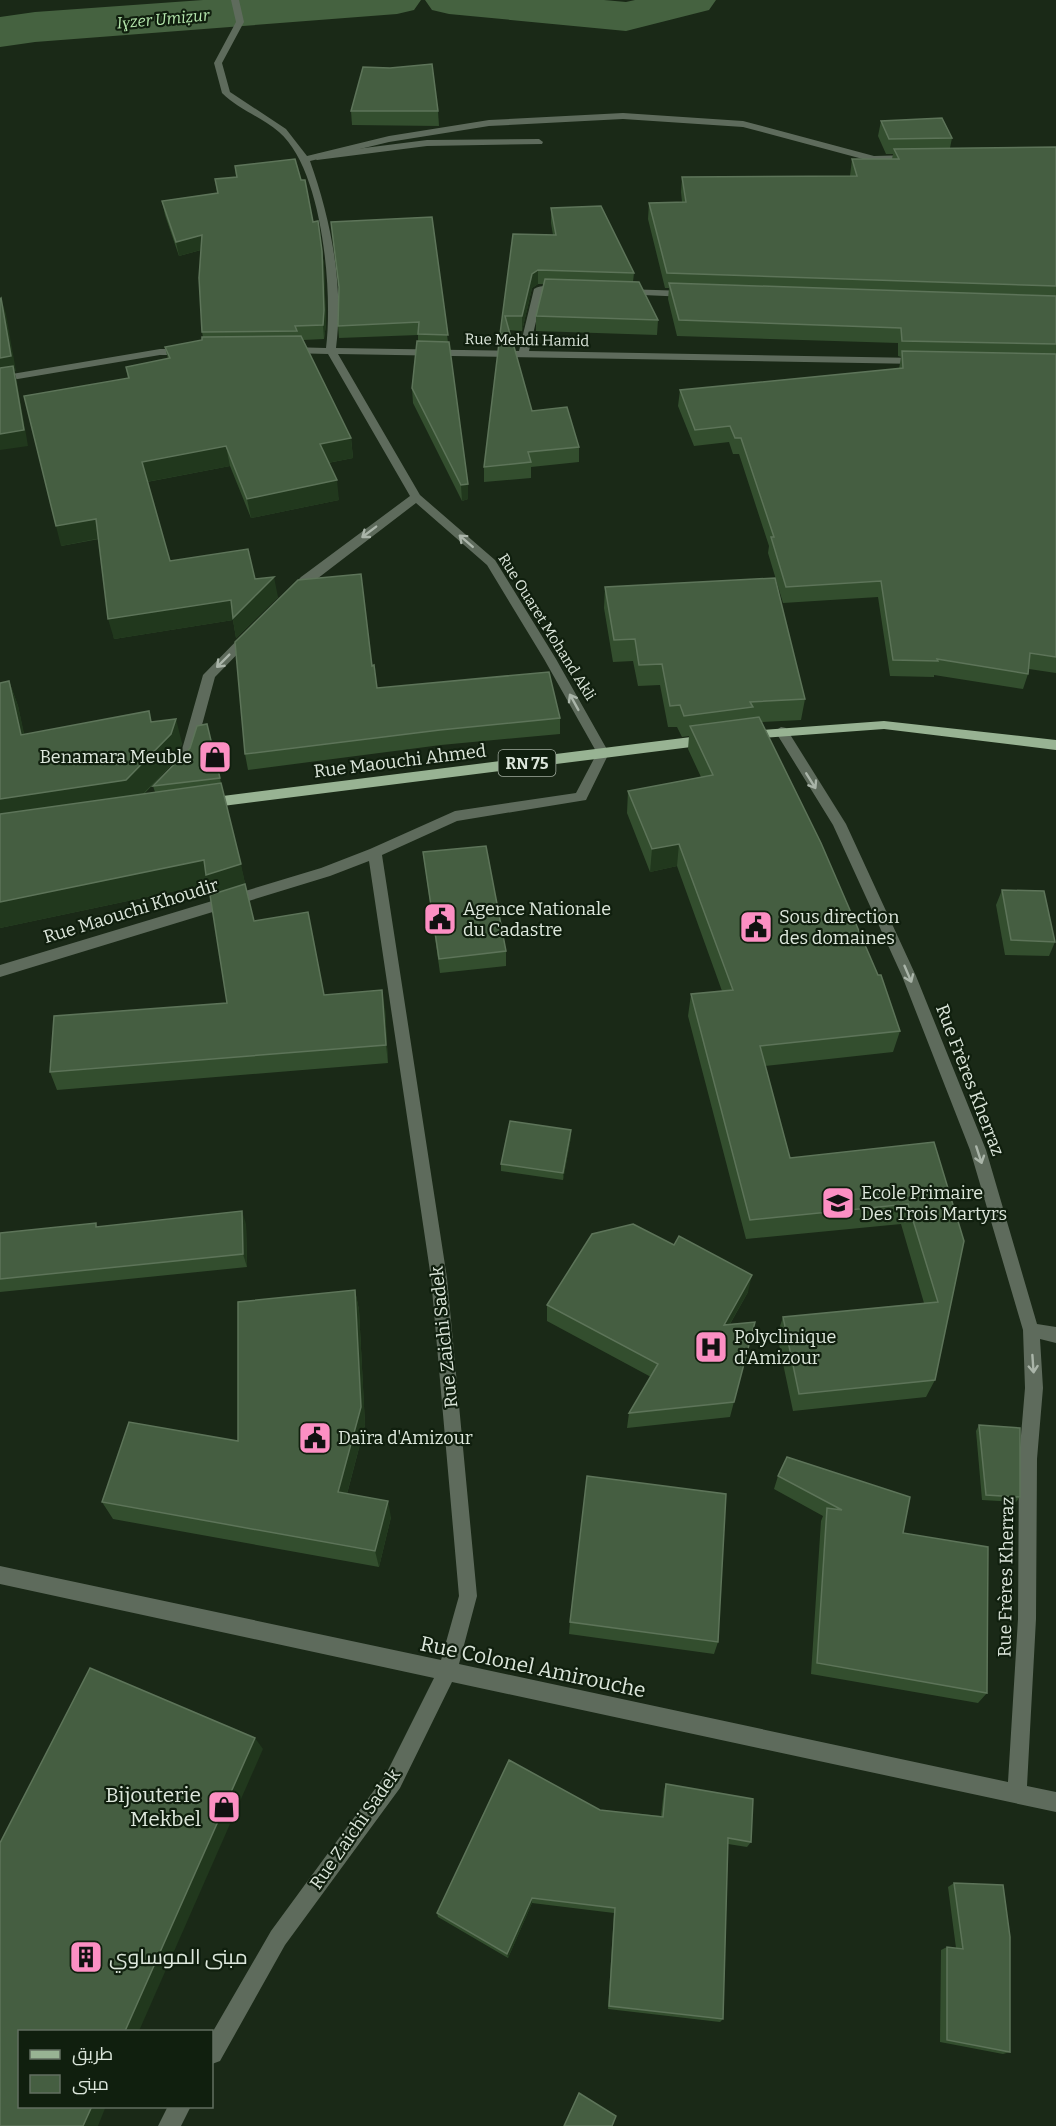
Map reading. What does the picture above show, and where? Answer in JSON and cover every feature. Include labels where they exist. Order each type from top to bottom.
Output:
[{"type":"main road","name":"Rue Maouchi Ahmed","points":[[195,804],[780,731],[884,725],[1056,745]]},
{"type":"street","points":[[235,0],[240,22],[218,63],[226,93],[283,131],[305,159],[318,197],[328,245],[335,318],[332,350]]},
{"type":"street","points":[[305,159],[388,139],[489,123],[623,116],[743,124],[874,159],[920,158]]},
{"type":"street","points":[[305,159],[427,143],[539,142]]},
{"type":"street","points":[[523,355],[539,289],[575,291]]},
{"type":"street","points":[[610,292],[704,295]]},
{"type":"street","name":"Rue Mehdi Hamid","points":[[274,351],[332,350],[933,362]]},
{"type":"street","name":"Rue Ouaret Mohand Akli","points":[[332,350],[416,497],[491,562],[550,659],[603,753]]},
{"type":"street","points":[[0,378],[160,352],[194,352]]},
{"type":"street","points":[[281,604],[305,580],[416,497]]},
{"type":"street","points":[[169,778],[185,762],[209,675],[257,627]]},
{"type":"street","name":"Rue Frères Kherraz","points":[[780,731],[838,824],[909,976],[978,1150],[1030,1330],[1034,1388],[1028,1459],[1027,1619],[1017,1793]]},
{"type":"street","points":[[375,853],[455,816],[581,796],[603,753]]},
{"type":"street","name":"Rue Maouchi Khoudir","points":[[0,971],[325,872],[375,853]]},
{"type":"street","name":"Rue Zaichi Sadek","points":[[213,2051],[278,1938],[393,1781],[447,1672],[468,1596],[439,1278],[375,853]]},
{"type":"street","points":[[1030,1330],[1056,1335]]},
{"type":"street","name":"Rue Colonel Amirouche","points":[[0,1575],[1056,1802]]},
{"type":"street","points":[[169,2126],[179,2108]]},
{"type":"building","points":[[432,64],[438,111],[351,111],[363,67],[390,68]]},
{"type":"building","points":[[942,118],[952,138],[889,139],[881,121]]},
{"type":"building","points":[[1056,147],[1056,286],[667,273],[649,203],[686,202],[682,177],[857,176],[852,159],[899,159],[894,149]]},
{"type":"building","points":[[295,159],[301,180],[305,180],[313,222],[318,221],[322,251],[323,325],[295,326],[297,331],[202,332],[199,278],[202,235],[176,242],[162,201],[218,193],[215,179],[237,177],[235,166]]},
{"type":"building","points":[[601,206],[634,273],[538,270],[532,274],[522,316],[505,316],[510,334],[500,334],[513,234],[556,235],[551,208]]},
{"type":"building","points":[[432,217],[448,335],[418,334],[419,322],[338,326],[339,287],[331,222]]},
{"type":"building","points":[[545,279],[639,282],[658,320],[536,316]]},
{"type":"building","points":[[669,283],[1056,296],[1056,344],[902,341],[901,328],[679,320]]},
{"type":"building","points":[[0,299],[11,356],[0,358]]},
{"type":"building","points":[[301,336],[351,438],[320,444],[337,480],[247,499],[226,446],[142,462],[170,561],[248,549],[255,579],[274,577],[233,618],[231,600],[108,619],[96,519],[56,526],[24,396],[129,378],[126,367],[170,358],[165,347],[202,340],[202,337]]},
{"type":"building","points":[[417,341],[449,342],[468,484],[461,485],[412,388]]},
{"type":"building","points":[[499,343],[513,343],[532,411],[567,407],[579,447],[528,452],[531,462],[484,467]]},
{"type":"building","points":[[902,351],[1056,354],[1056,657],[1030,653],[1028,674],[937,659],[938,661],[893,660],[881,581],[786,587],[771,537],[774,537],[741,438],[735,438],[730,426],[695,430],[680,390],[903,368]]},
{"type":"building","points":[[13,366],[24,430],[0,434],[0,368]]},
{"type":"building","points":[[361,574],[372,666],[374,665],[377,688],[549,672],[560,718],[245,754],[235,642],[298,580]]},
{"type":"building","points":[[775,578],[805,699],[750,702],[753,707],[684,716],[680,705],[670,706],[662,664],[639,665],[635,639],[614,640],[605,587]]},
{"type":"building","points":[[9,681],[21,735],[149,711],[151,722],[176,719],[171,734],[126,780],[0,799],[0,683]]},
{"type":"building","points":[[759,717],[821,843],[878,975],[881,975],[900,1031],[760,1046],[790,1158],[934,1142],[964,1241],[935,1380],[799,1394],[783,1317],[938,1302],[908,1204],[750,1220],[691,994],[733,990],[679,844],[652,849],[628,791],[713,775],[690,726]]},
{"type":"building","points":[[207,724],[220,778],[153,786],[190,748],[197,726]]},
{"type":"building","points":[[221,783],[241,864],[206,875],[204,860],[0,902],[0,814]]},
{"type":"building","points":[[486,846],[506,951],[439,959],[423,852]]},
{"type":"building","points":[[245,884],[254,921],[308,912],[324,995],[382,990],[386,1045],[50,1072],[54,1016],[227,1003],[210,895]]},
{"type":"building","points":[[1002,890],[1044,891],[1055,942],[1011,940]]},
{"type":"building","points":[[510,1121],[571,1130],[563,1173],[501,1164]]},
{"type":"building","points":[[242,1211],[243,1254],[0,1279],[0,1233],[96,1223],[96,1227]]},
{"type":"building","name":"Polyclinique d'Amizour","points":[[633,1224],[674,1245],[679,1236],[752,1275],[724,1325],[755,1322],[734,1402],[629,1413],[658,1364],[547,1305],[592,1234]]},
{"type":"building","name":"Daïra d'Amizour","points":[[355,1290],[361,1407],[338,1492],[388,1501],[375,1551],[102,1502],[129,1422],[238,1441],[238,1302]]},
{"type":"building","points":[[979,1425],[1020,1428],[1020,1497],[986,1495]]},
{"type":"building","points":[[787,1457],[910,1497],[903,1533],[988,1547],[987,1693],[817,1663],[827,1508],[842,1510],[778,1476]]},
{"type":"building","points":[[587,1476],[726,1494],[718,1642],[570,1622]]},
{"type":"building","name":"مبنى الموساوي","points":[[90,1668],[255,1738],[125,2030],[18,2030],[18,2108],[91,2108],[83,2126],[0,2126],[0,1843]]},
{"type":"building","points":[[509,1760],[600,1810],[663,1817],[666,1784],[753,1799],[751,1842],[728,1838],[723,2019],[609,2006],[615,1908],[532,1898],[507,1954],[437,1913]]},
{"type":"building","points":[[954,1883],[1003,1885],[1010,1937],[1010,2052],[947,2040],[947,1947],[963,1949]]},
{"type":"building","points":[[579,2093],[616,2116],[612,2126],[564,2126]]},
{"type":"waterway","name":"Iɣzer Umiẓur","points":[[0,32],[35,27],[397,0]]},
{"type":"waterway","name":"Iɣzer Umiẓur","points":[[449,0],[626,17],[692,0]]},
{"type":"place","name":"Benamara Meuble","points":[[215,757]]},
{"type":"place","name":"Agence Nationale du Cadastre","points":[[440,919]]},
{"type":"place","name":"Sous direction des domaines","points":[[756,927]]},
{"type":"place","name":"Ecole Primaire Des Trois Martyrs","points":[[838,1203]]},
{"type":"place","name":"Polyclinique d'Amizour","points":[[711,1347]]},
{"type":"place","name":"Daïra d'Amizour","points":[[315,1438]]},
{"type":"place","name":"Bijouterie Mekbel","points":[[224,1807]]},
{"type":"place","name":"مبنى الموساوي","points":[[86,1957]]}]
